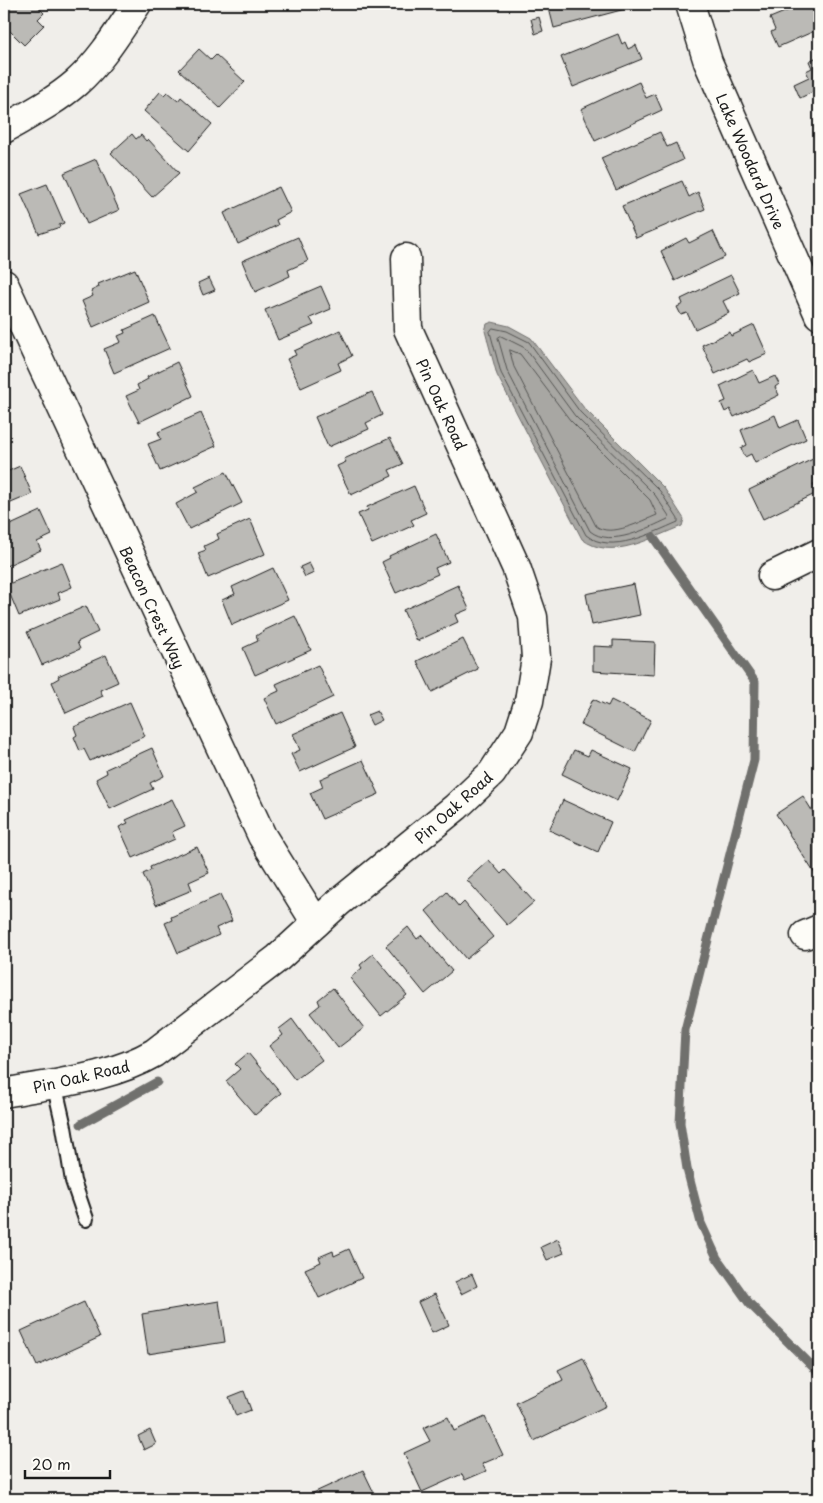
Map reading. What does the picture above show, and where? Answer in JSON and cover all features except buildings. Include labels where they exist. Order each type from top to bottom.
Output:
[{"type":"street","points":[[4,129],[45,106],[76,84],[95,64],[137,4]]},
{"type":"street","name":"Lake Woodard Drive","points":[[690,4],[708,62],[819,315]]},
{"type":"street","name":"Pin Oak Road","points":[[4,1093],[103,1073],[138,1062],[154,1053],[278,958],[316,923],[426,832],[492,773],[519,732],[529,701],[536,658],[533,617],[516,567],[408,329],[406,258]]},
{"type":"street","name":"Beacon Crest Way","points":[[4,284],[262,836],[316,923]]},
{"type":"street","points":[[772,576],[819,554]]},
{"type":"lane","points":[[54,1083],[73,1181],[86,1219]]},
{"type":"water","points":[[492,322],[509,326],[531,338],[584,408],[664,488],[684,519],[682,526],[645,541],[618,548],[593,545],[582,539],[497,375],[485,331],[487,324]]},
{"type":"waterway","points":[[653,537],[755,682],[754,760],[685,1030],[680,1123],[687,1169],[701,1223],[717,1258],[749,1303],[819,1373]]},
{"type":"waterway","points":[[81,1124],[157,1082]]}]
